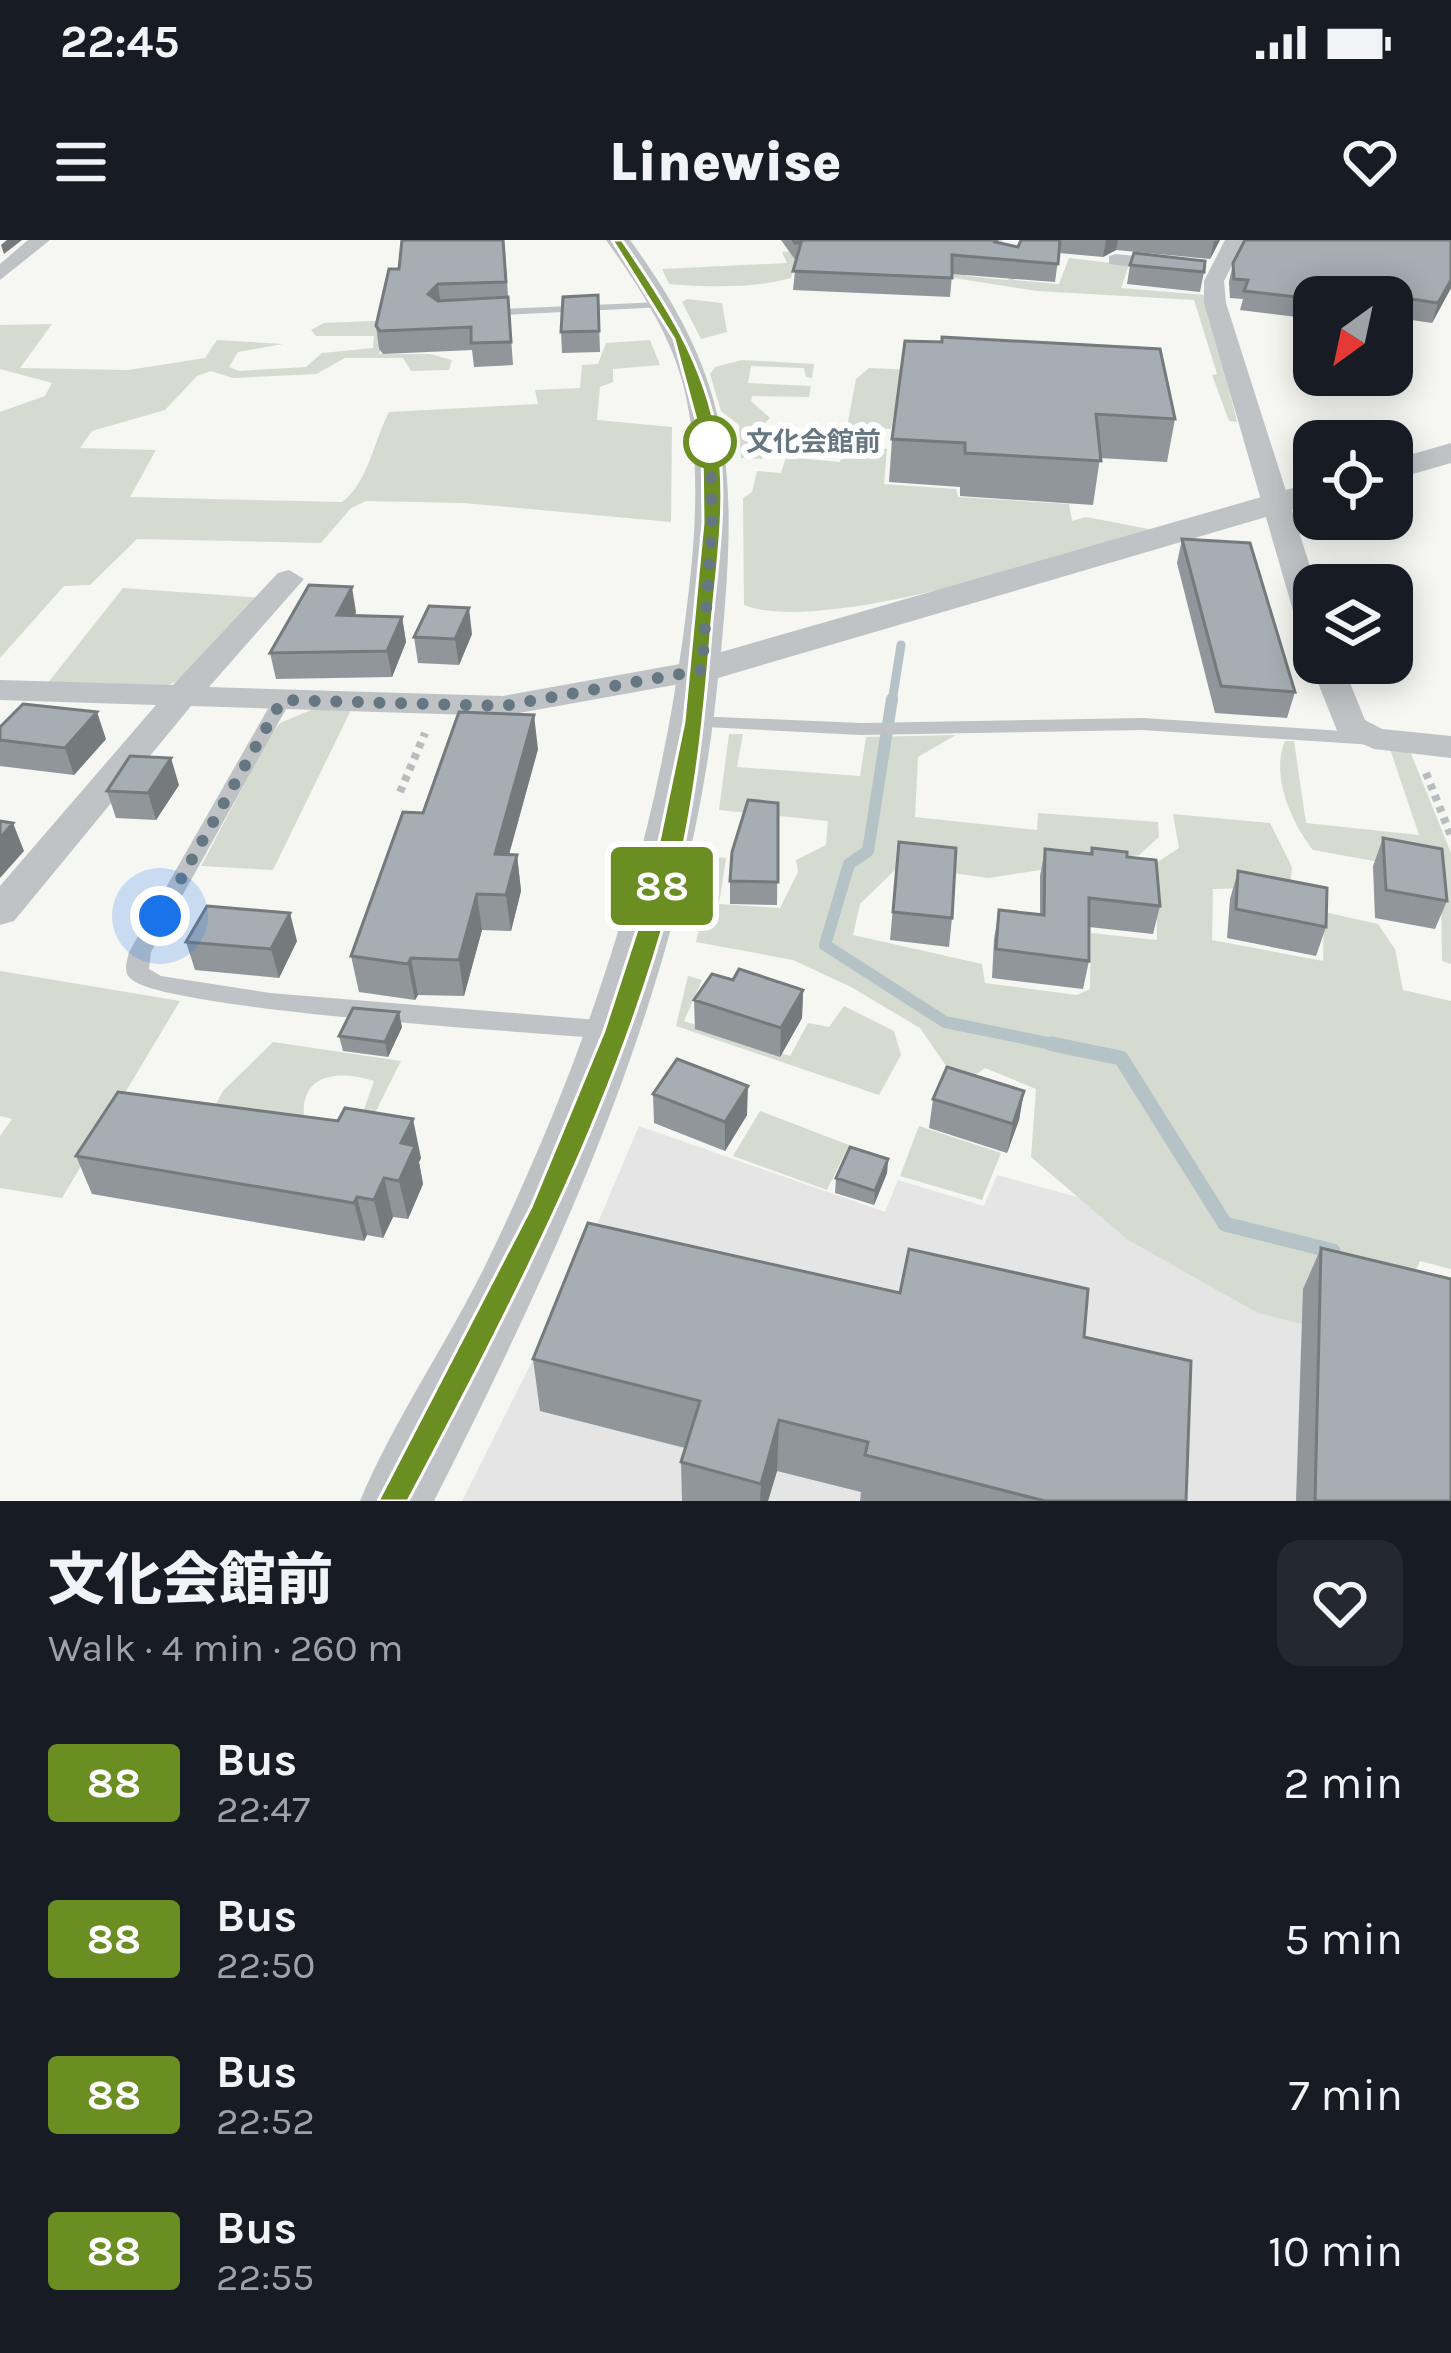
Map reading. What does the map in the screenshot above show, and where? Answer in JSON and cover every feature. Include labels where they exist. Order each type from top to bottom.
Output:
[{"type":"street","points":[[0,274],[10,258],[40,240]]},
{"type":"street","points":[[396,1501],[545,1208],[617,1031],[659,899],[698,696],[712,523],[710,442],[697,381],[661,304],[618,240]]},
{"type":"street","points":[[1235,240],[1219,271],[1215,303],[1293,564]]},
{"type":"street","points":[[1116,260],[1219,271]]},
{"type":"street","points":[[1413,464],[1451,453]]},
{"type":"street","points":[[0,689],[436,706],[698,696],[1293,498]]},
{"type":"street","points":[[0,912],[180,698],[289,579]]},
{"type":"street","points":[[1333,684],[1350,726],[1374,739],[1451,747]]},
{"type":"lane","points":[[462,314],[661,304]]},
{"type":"lane","points":[[698,696],[861,728],[1143,724],[1374,739]]},
{"type":"lane","points":[[282,700],[140,952],[137,972],[155,983],[270,1001],[617,1031]]},
{"type":"path","points":[[400,793],[436,706]]},
{"type":"path","points":[[1414,743],[1451,836]]},
{"type":"shaded area","points":[[1003,240],[998,254],[955,254],[966,276],[1008,280],[1015,263],[1014,280],[1059,284],[1069,258],[1129,265],[1121,288],[1206,295],[1237,422],[1229,421],[1212,375],[1217,374],[1194,300],[1037,291],[954,278],[953,270],[795,266],[791,278],[715,286],[669,284],[662,269],[787,263],[782,252]]},
{"type":"shaded area","points":[[682,302],[722,303],[727,332],[701,339]]},
{"type":"shaded area","points":[[423,319],[385,336],[379,354],[430,354],[452,360],[449,370],[411,371],[403,358],[345,358],[316,374],[233,378],[211,371],[197,376],[165,410],[92,431],[80,448],[156,450],[130,497],[342,502],[364,473],[389,412],[538,404],[535,390],[580,388],[582,365],[598,364],[606,343],[650,340],[660,365],[613,369],[613,382],[600,387],[597,420],[672,427],[671,522],[464,503],[366,501],[351,508],[321,543],[137,539],[90,585],[64,586],[0,658],[0,412],[45,396],[52,383],[0,369],[0,325],[52,324],[20,368],[128,370],[205,358],[217,340],[283,344],[238,352],[229,367],[239,371],[306,367],[322,353],[373,348],[374,336],[316,336],[311,330],[324,323]]},
{"type":"shaded area","points":[[742,360],[814,364],[812,378],[806,377],[804,368],[751,366],[748,383],[811,386],[809,397],[752,396],[751,401],[770,418],[763,425],[762,459],[741,458],[739,425],[721,411],[710,374],[715,367]]},
{"type":"shaded area","points":[[869,368],[1023,375],[902,371],[891,429],[847,427],[856,379]]},
{"type":"shaded area","points":[[844,446],[887,449],[884,484],[956,489],[958,497],[1069,504],[1072,521],[1086,517],[1154,530],[1006,573],[884,601],[780,612],[744,605],[743,498],[752,492],[757,471],[781,473],[786,457],[840,462]]},
{"type":"shaded area","points":[[123,588],[262,598],[180,680],[162,688],[47,684]]},
{"type":"shaded area","points":[[311,710],[351,710],[273,870],[201,866],[270,736],[280,723]]},
{"type":"shaded area","points":[[729,734],[743,734],[737,767],[860,776],[866,737],[956,735],[918,757],[915,817],[1037,830],[1038,813],[1158,822],[1159,837],[1139,855],[989,878],[899,866],[860,904],[853,935],[982,964],[985,983],[1077,995],[1090,989],[1091,933],[1157,940],[1156,863],[1179,848],[1173,814],[1270,823],[1292,867],[1290,887],[1213,889],[1212,940],[1323,961],[1324,912],[1378,924],[1395,949],[1403,990],[1451,1001],[1451,1269],[1420,1261],[1398,1307],[1357,1338],[1258,1313],[1128,1240],[1031,1157],[1036,1089],[985,1068],[970,1079],[949,1070],[920,1028],[793,960],[696,942],[715,857],[726,858],[719,904],[780,908],[798,872],[796,860],[826,845],[828,821],[719,810]]},
{"type":"shaded area","points":[[1285,741],[1294,741],[1306,823],[1419,835],[1390,749],[1410,751],[1451,853],[1451,964],[1442,961],[1441,885],[1435,872],[1313,850],[1298,827],[1282,784]]},
{"type":"shaded area","points":[[0,971],[180,1001],[62,1198],[0,1188],[0,1136],[12,1119],[0,1116]]},
{"type":"shaded area","points":[[688,976],[702,980],[684,1021],[790,1056],[808,1023],[829,1027],[844,1006],[894,1031],[901,1055],[879,1095],[676,1026]]},
{"type":"shaded area","points":[[273,1042],[401,1061],[369,1125],[360,1121],[374,1081],[346,1076],[313,1085],[304,1107],[305,1124],[205,1124],[223,1091]]},
{"type":"shaded area","points":[[760,1111],[849,1145],[827,1190],[733,1156]]},
{"type":"shaded area","points":[[639,1126],[885,1212],[898,1180],[984,1206],[997,1175],[1446,1298],[1451,1501],[462,1501],[576,1274]]},
{"type":"shaded area","points":[[919,1126],[1001,1153],[982,1200],[900,1176]]},
{"type":"building","points":[[402,240],[503,240],[506,282],[438,284],[428,294],[438,301],[508,297],[511,342],[471,343],[471,327],[380,331],[376,326],[389,269],[399,269]]},
{"type":"building","points":[[793,240],[996,240],[1018,247],[1021,240],[1060,240],[1058,264],[952,255],[952,278],[793,271],[801,243]]},
{"type":"building","points":[[1245,240],[1451,240],[1451,280],[1438,303],[1413,299],[1413,276],[1293,276],[1293,297],[1244,291],[1248,280],[1234,279],[1233,263]]},
{"type":"building","points":[[1134,253],[1205,261],[1204,272],[1130,265]]},
{"type":"building","points":[[598,295],[599,331],[561,332],[563,297]]},
{"type":"building","points":[[942,337],[1160,349],[1175,419],[1096,414],[1101,461],[965,453],[965,443],[892,439],[905,341],[942,342]]},
{"type":"building","points":[[1182,539],[1250,543],[1295,692],[1221,686]]},
{"type":"building","points":[[309,585],[352,587],[337,615],[402,617],[387,651],[270,653]]},
{"type":"building","points":[[429,606],[469,608],[455,639],[414,637]]},
{"type":"building","points":[[23,704],[97,712],[65,748],[0,740],[0,727]]},
{"type":"building","points":[[459,712],[534,715],[495,854],[517,855],[506,895],[477,894],[459,960],[411,958],[408,964],[351,956],[403,812],[423,813]]},
{"type":"building","points":[[130,756],[171,758],[148,793],[107,791]]},
{"type":"building","points":[[748,800],[778,803],[778,882],[730,881],[732,852]]},
{"type":"building","points":[[0,821],[13,823],[0,838]]},
{"type":"building","points":[[1383,838],[1442,849],[1447,901],[1386,890]]},
{"type":"building","points":[[899,842],[956,848],[952,918],[893,912]]},
{"type":"building","points":[[1092,848],[1156,860],[1160,906],[1089,898],[1089,961],[996,949],[999,910],[1044,915],[1045,849],[1092,854]]},
{"type":"building","points":[[1238,871],[1327,888],[1326,927],[1236,909]]},
{"type":"building","points":[[207,906],[290,913],[271,949],[186,942]]},
{"type":"building","points":[[739,969],[803,990],[781,1028],[694,1000],[712,974],[733,980]]},
{"type":"building","points":[[353,1008],[399,1012],[385,1042],[339,1036]]},
{"type":"building","points":[[677,1059],[748,1086],[725,1122],[653,1094]]},
{"type":"building","points":[[947,1067],[1024,1091],[1013,1124],[933,1099]]},
{"type":"building","points":[[118,1092],[338,1121],[345,1108],[413,1119],[401,1143],[415,1146],[399,1181],[384,1178],[374,1200],[357,1197],[354,1203],[76,1156]]},
{"type":"building","points":[[850,1147],[888,1159],[875,1191],[836,1178]]},
{"type":"building","points":[[588,1223],[900,1293],[909,1249],[1088,1289],[1084,1337],[1191,1361],[1186,1501],[1045,1501],[865,1455],[868,1442],[779,1420],[761,1484],[681,1462],[700,1401],[533,1359]]},
{"type":"building","points":[[1321,1248],[1451,1279],[1451,1501],[1315,1501]]},
{"type":"waterway","points":[[892,702],[901,645]]},
{"type":"waterway","points":[[892,699],[868,851],[849,864],[825,945],[945,1022],[1067,1047]]},
{"type":"waterway","points":[[1052,1044],[1121,1058],[1225,1224],[1333,1251]]},
{"type":"bus line","name":"88","points":[[396,1501],[545,1208],[617,1031],[659,899],[694,722],[712,523],[710,442],[697,381],[681,339],[618,240]]},
{"type":"place","name":"文化会館前","points":[[710,442]]},
{"type":"route","points":[[160,916],[282,700],[503,706],[557,700],[702,670],[712,523],[710,442]]}]
